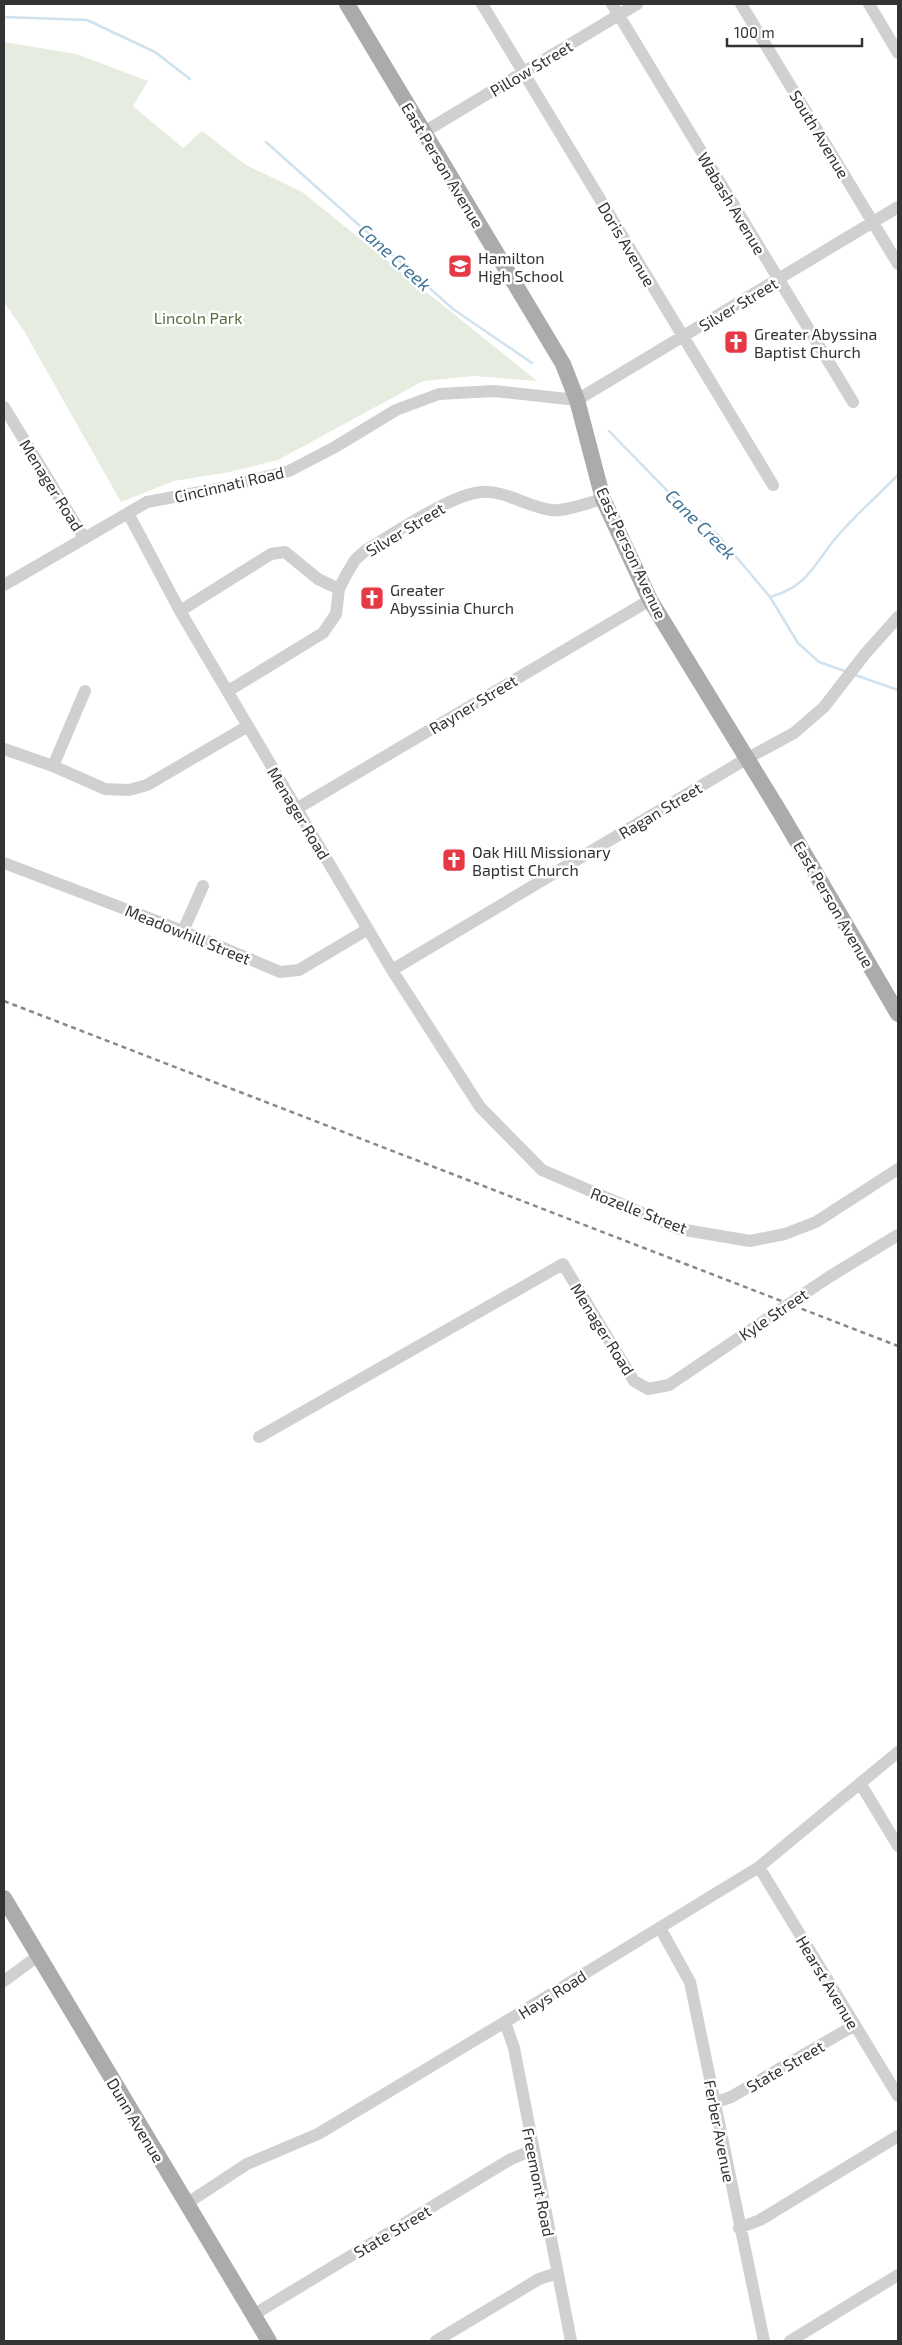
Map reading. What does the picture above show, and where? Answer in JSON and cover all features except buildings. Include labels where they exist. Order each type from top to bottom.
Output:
[{"type":"main road","name":"East Person Avenue","points":[[347,4],[563,364],[577,400],[603,499],[650,600],[781,814],[898,1014]]},
{"type":"main road","name":"Dunn Avenue","points":[[4,1898],[269,2341]]},
{"type":"street","name":"Doris Avenue","points":[[482,4],[773,485]]},
{"type":"street","name":"Wabash Avenue","points":[[612,4],[853,402]]},
{"type":"street","name":"Pillow Street","points":[[424,132],[637,4]]},
{"type":"street","name":"South Avenue","points":[[741,4],[898,264]]},
{"type":"street","points":[[869,4],[898,53]]},
{"type":"street","name":"Silver Street","points":[[577,400],[898,207]]},
{"type":"street","name":"Cincinnati Road","points":[[4,585],[147,502],[289,471],[335,447],[396,410],[439,394],[494,390],[577,400]]},
{"type":"street","name":"Menager Road","points":[[4,407],[84,538]]},
{"type":"street","name":"Silver Street","points":[[339,589],[355,560],[366,550],[461,496],[482,492],[501,493],[552,511],[603,499]]},
{"type":"street","name":"Menager Road","points":[[128,513],[180,610],[296,809],[392,970],[480,1106]]},
{"type":"street","points":[[180,610],[271,554],[285,552],[318,579],[339,589],[336,614],[323,633],[228,691]]},
{"type":"street","name":"Rayner Street","points":[[296,809],[650,600]]},
{"type":"street","name":"Ragan Street","points":[[392,970],[746,759],[794,733],[831,698],[898,616]]},
{"type":"street","points":[[53,766],[85,691]]},
{"type":"street","points":[[4,748],[53,766],[105,789],[129,790],[147,785],[248,726]]},
{"type":"street","name":"Meadowhill Street","points":[[4,863],[184,931],[280,972],[299,970],[368,929]]},
{"type":"street","points":[[184,931],[203,886]]},
{"type":"street","name":"Rozelle Street","points":[[480,1106],[542,1170],[679,1229],[750,1241],[785,1234],[816,1222],[898,1169]]},
{"type":"street","name":"Kyle Street","points":[[648,1389],[669,1385],[829,1277],[898,1235]]},
{"type":"street","name":"Menager Road","points":[[259,1437],[563,1264],[634,1380],[648,1389]]},
{"type":"street","name":"Hays Road","points":[[186,2204],[247,2164],[318,2134],[506,2022],[758,1867],[898,1752]]},
{"type":"street","points":[[860,1783],[898,1846]]},
{"type":"street","name":"Hearst Avenue","points":[[758,1867],[898,2096]]},
{"type":"street","name":"Ferber Avenue","points":[[660,1928],[690,1982],[739,2228],[764,2341]]},
{"type":"street","points":[[4,1981],[38,1956]]},
{"type":"street","name":"Freemont Road","points":[[506,2022],[514,2048],[532,2150],[571,2341]]},
{"type":"street","name":"State Street","points":[[714,2103],[732,2098],[855,2026]]},
{"type":"street","points":[[739,2228],[760,2220],[898,2136]]},
{"type":"street","name":"State Street","points":[[253,2315],[511,2159],[532,2150]]},
{"type":"street","points":[[436,2341],[539,2279],[557,2273]]},
{"type":"street","points":[[790,2341],[898,2275]]},
{"type":"green space","name":"Lincoln Park","points":[[4,42],[76,54],[148,81],[133,106],[183,148],[202,131],[246,165],[302,192],[537,381],[474,376],[423,381],[278,460],[230,472],[174,481],[121,502],[24,331],[4,302]]},
{"type":"waterway","name":"Cane Creek","points":[[4,17],[87,20],[155,52],[190,79]]},
{"type":"waterway","name":"Cane Creek","points":[[266,142],[453,309],[532,363]]},
{"type":"waterway","name":"Cane Creek","points":[[609,431],[687,511],[717,534],[770,597],[784,592],[804,579],[841,532],[898,475]]},
{"type":"waterway","points":[[770,597],[798,643],[819,662],[845,671]]},
{"type":"waterway","points":[[855,675],[898,690]]},
{"type":"railway","points":[[4,1001],[898,1346]]},
{"type":"place","name":"Hamilton High School","points":[[460,266]]},
{"type":"place","name":"Greater Abyssina Baptist Church","points":[[736,342]]},
{"type":"place","name":"Greater Abyssinia Church","points":[[372,598]]},
{"type":"place","name":"Oak Hill Missionary Baptist Church","points":[[454,860]]}]
